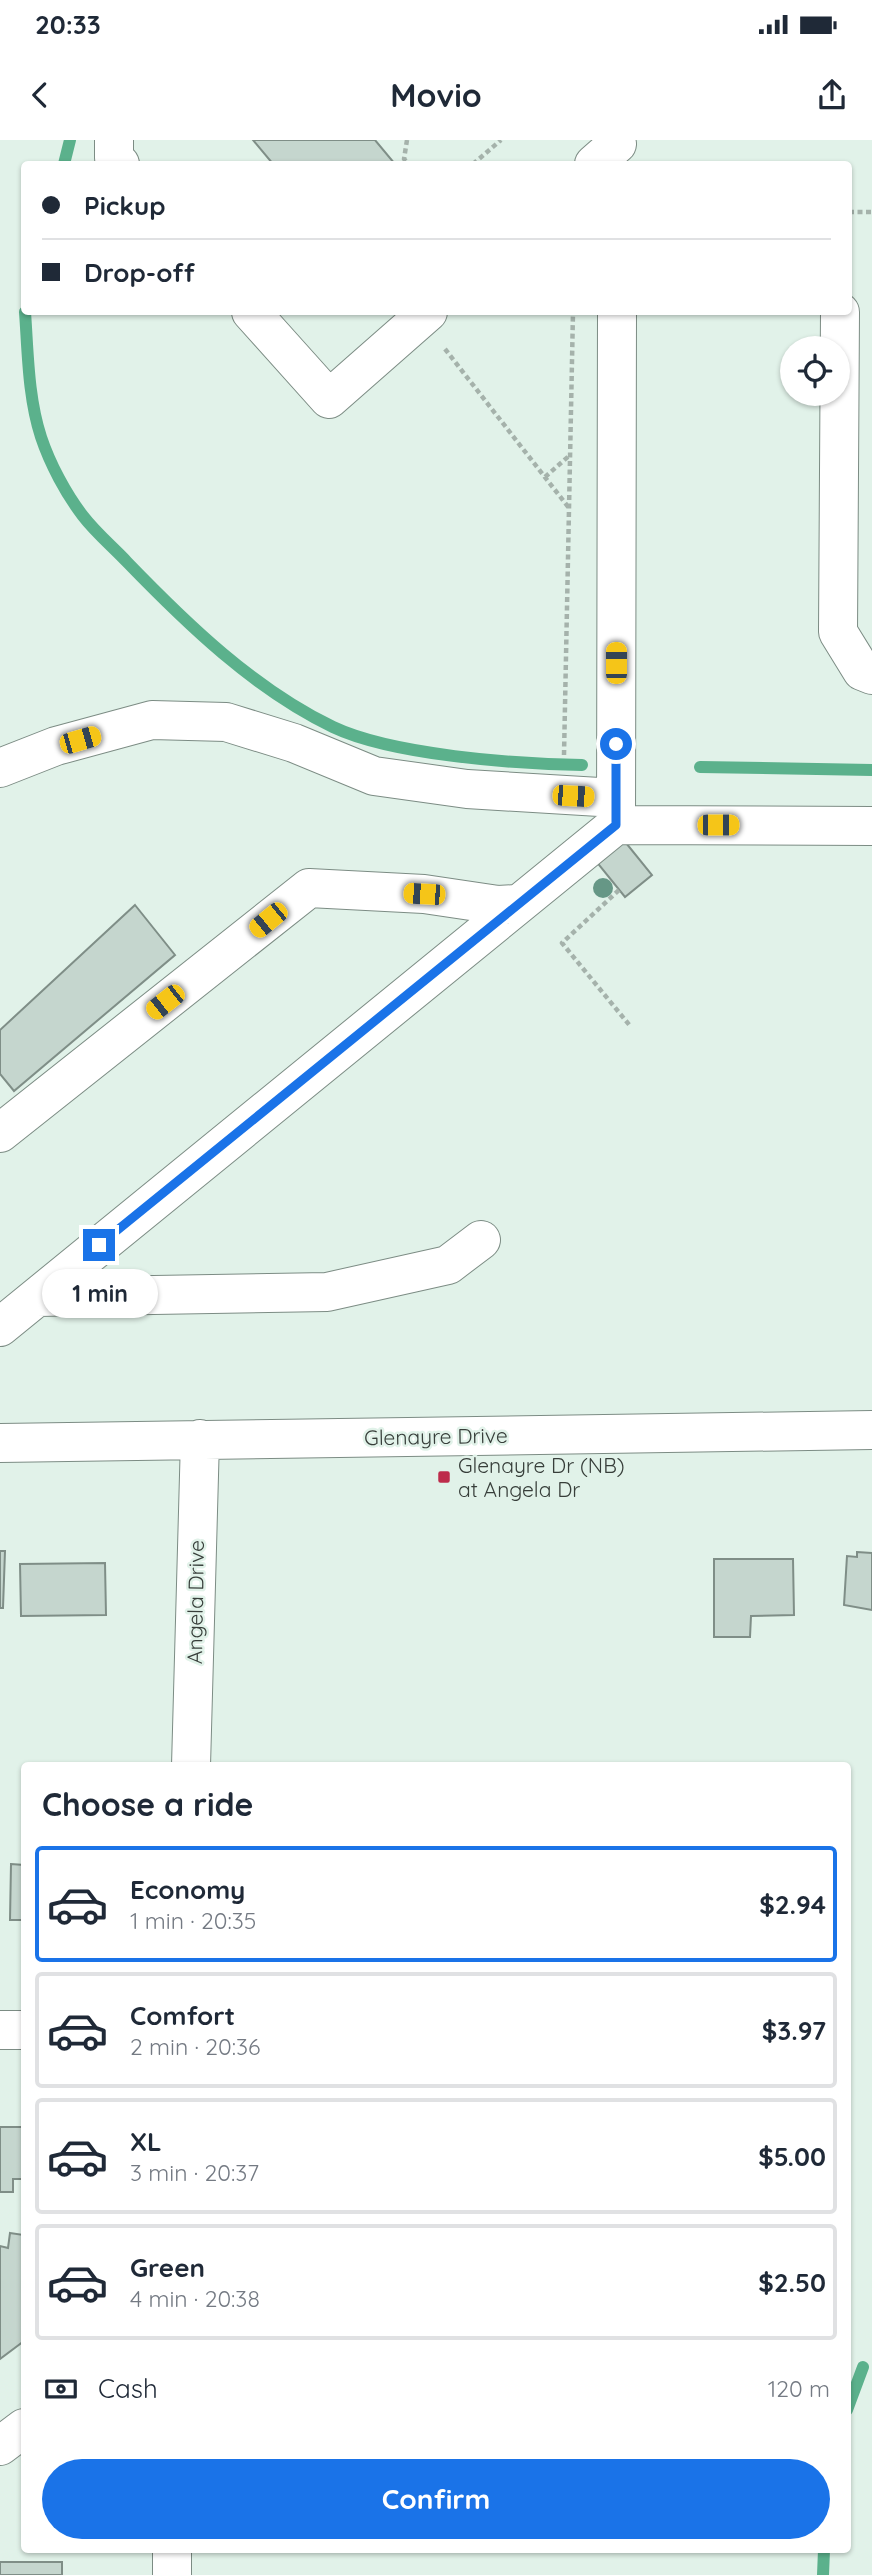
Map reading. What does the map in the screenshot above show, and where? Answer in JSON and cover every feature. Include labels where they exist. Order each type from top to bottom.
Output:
[{"type":"street","points":[[114,140],[114,158],[117,161]]},
{"type":"street","points":[[254,315],[329,399],[424,315]]},
{"type":"street","points":[[0,1327],[516,904],[616,811],[617,315]]},
{"type":"street","points":[[840,315],[838,632],[863,671],[872,675]]},
{"type":"street","points":[[0,768],[57,746],[152,720],[226,722],[294,743],[374,776],[467,789],[551,794],[616,811],[872,827]]},
{"type":"street","points":[[0,1133],[309,888],[424,894],[498,905],[516,904]]},
{"type":"street","points":[[37,1297],[327,1292],[448,1265],[481,1240]]},
{"type":"street","name":"Glenayre Drive","points":[[0,1443],[872,1430]]},
{"type":"street","name":"Angela Drive","points":[[191,1762],[200,1439]]},
{"type":"street","points":[[0,2030],[21,2030]]},
{"type":"street","points":[[0,2446],[21,2430]]},
{"type":"street","points":[[172,2553],[172,2575]]},
{"type":"path","points":[[406,161],[407,140]]},
{"type":"path","points":[[476,161],[501,140]]},
{"type":"path","points":[[852,212],[872,212]]},
{"type":"path","points":[[424,315],[569,509]]},
{"type":"path","points":[[551,794],[564,771],[573,315]]},
{"type":"path","points":[[545,477],[571,455]]},
{"type":"path","points":[[620,890],[562,943],[631,1027]]},
{"type":"building","points":[[253,140],[375,140],[392,161],[270,161]]},
{"type":"building","points":[[622,838],[652,875],[625,897],[595,860]]},
{"type":"building","points":[[135,905],[175,955],[14,1091],[0,1074],[0,1030]]},
{"type":"building","points":[[0,1551],[5,1551],[3,1608],[0,1608]]},
{"type":"building","points":[[857,1552],[872,1553],[872,1610],[844,1605],[847,1556],[857,1557]]},
{"type":"building","points":[[714,1559],[793,1559],[794,1615],[751,1616],[750,1637],[714,1637]]},
{"type":"building","points":[[105,1563],[106,1615],[21,1616],[20,1564]]},
{"type":"building","points":[[11,1864],[21,1865],[21,1920],[10,1920]]},
{"type":"building","points":[[0,2127],[21,2127],[21,2179],[13,2179],[13,2192],[0,2192]]},
{"type":"building","points":[[10,2233],[21,2235],[21,2343],[0,2359],[0,2246],[8,2248]]},
{"type":"building","points":[[0,2562],[62,2562],[62,2575],[0,2575]]},
{"type":"waterway","points":[[65,161],[70,140]]},
{"type":"waterway","points":[[25,315],[33,406],[49,458],[65,488],[83,516],[99,534],[173,609],[223,654],[304,712],[358,737],[387,745],[454,756],[523,763],[582,765]]},
{"type":"waterway","points":[[700,767],[872,770]]},
{"type":"waterway","points":[[851,2399],[863,2367]]},
{"type":"waterway","points":[[823,2575],[824,2553]]},
{"type":"place","name":"Glenayre Dr (NB) at Angela Dr","points":[[444,1477]]},
{"type":"route","points":[[99,1245],[540,884],[616,825],[616,744]]}]
